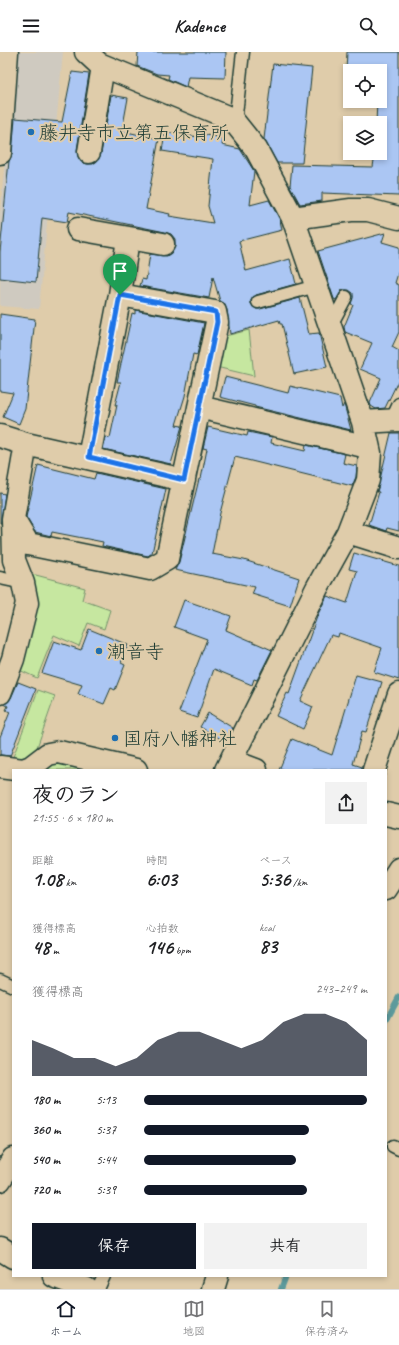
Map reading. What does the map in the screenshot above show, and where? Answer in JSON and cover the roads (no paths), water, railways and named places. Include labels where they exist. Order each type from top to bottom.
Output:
[{"type":"street","points":[[0,153],[7,52]]},
{"type":"street","points":[[86,52],[103,66],[232,119],[256,149],[293,218],[363,422],[370,453],[368,480],[348,532],[317,588],[229,766],[249,769]]},
{"type":"street","points":[[89,152],[103,66]]},
{"type":"street","points":[[293,218],[356,210],[368,210],[399,218]]},
{"type":"street","points":[[78,229],[163,244]]},
{"type":"street","points":[[89,457],[120,295],[128,238]]},
{"type":"street","points":[[13,519],[28,544],[150,569],[167,559],[217,322],[216,312],[120,295]]},
{"type":"street","points":[[199,407],[368,447]]},
{"type":"street","points":[[363,422],[396,415]]},
{"type":"street","points":[[0,436],[26,444],[89,457],[184,480]]},
{"type":"street","points":[[0,693],[13,659],[27,603],[23,583],[14,560],[13,519],[26,444]]},
{"type":"street","points":[[348,532],[399,548]]},
{"type":"street","points":[[374,769],[399,694]]},
{"type":"street","points":[[26,769],[31,767],[48,754],[59,752],[132,769]]},
{"type":"street","points":[[0,767],[15,769]]},
{"type":"street","points":[[387,814],[399,817]]},
{"type":"street","points":[[387,887],[399,869]]},
{"type":"street","points":[[0,1180],[12,1161]]},
{"type":"street","points":[[0,1249],[12,1255]]},
{"type":"street","points":[[57,1277],[87,1289]]},
{"type":"street","points":[[213,1289],[217,1277]]},
{"type":"lane","points":[[235,122],[243,52]]},
{"type":"lane","points":[[258,302],[316,286]]},
{"type":"lane","points":[[330,327],[346,297]]},
{"type":"lane","points":[[0,578],[23,583]]},
{"type":"lane","points":[[0,980],[12,986]]},
{"type":"lane","points":[[98,1289],[104,1277]]},
{"type":"waterway","points":[[387,1019],[399,997]]},
{"type":"waterway","points":[[281,1289],[286,1277]]},
{"type":"place","name":"藤井寺市立第五保育所","points":[[31,132]]},
{"type":"place","name":"潮音寺","points":[[99,651]]},
{"type":"place","name":"国府八幡神社","points":[[115,738]]}]
